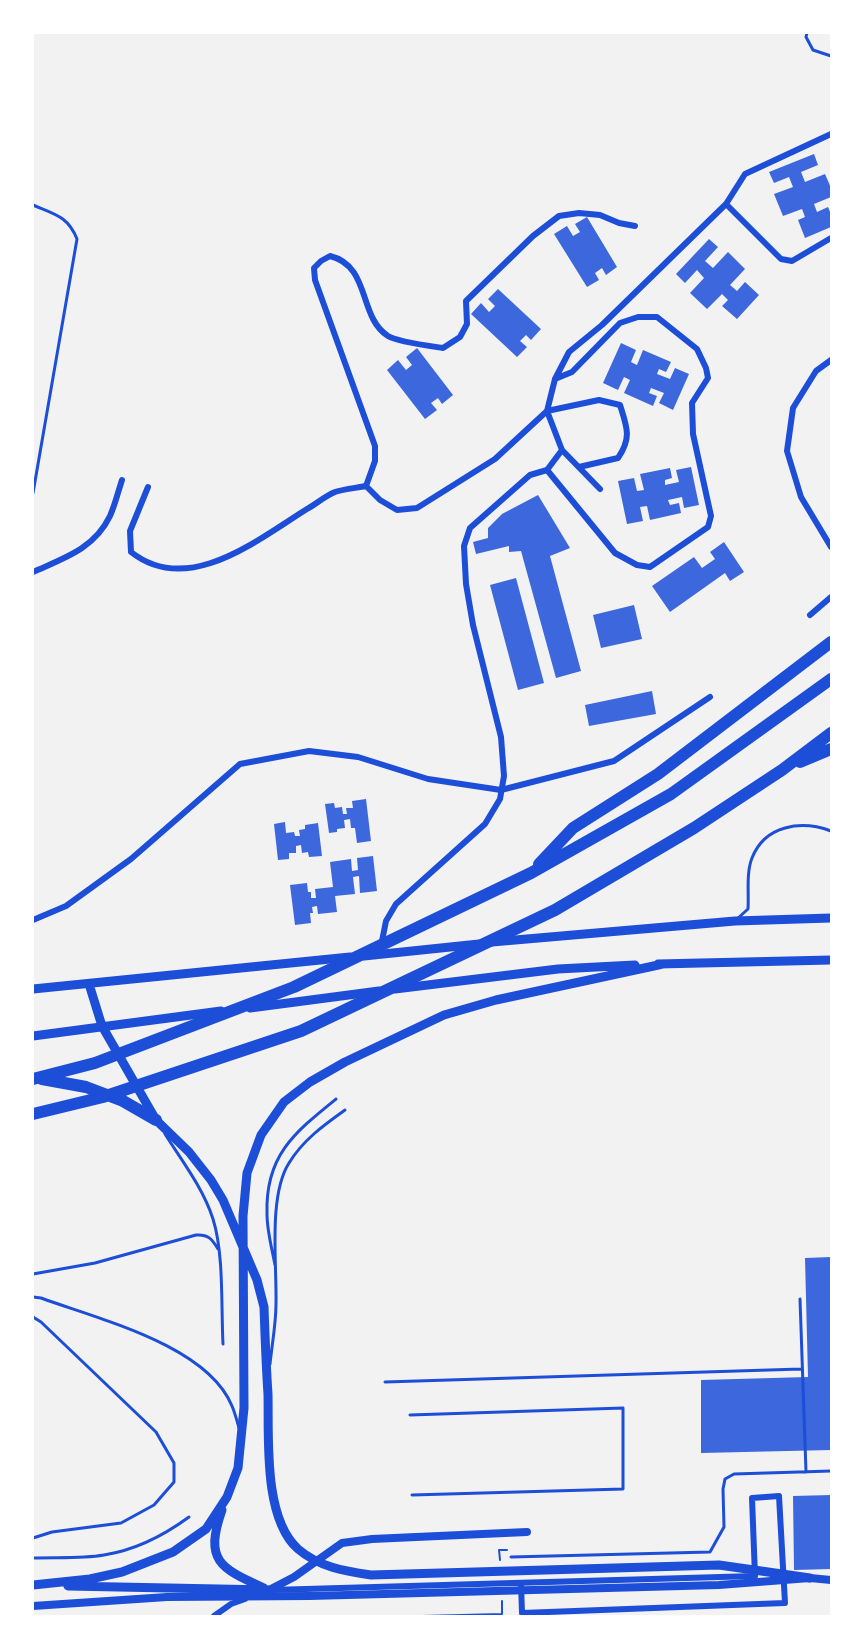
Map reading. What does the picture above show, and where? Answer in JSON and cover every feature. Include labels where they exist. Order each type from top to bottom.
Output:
[{"type":"highway","points":[[531,873],[573,828],[658,774],[831,642]]},
{"type":"highway","points":[[33,1079],[95,1063],[294,987],[531,873],[671,794],[831,679]]},
{"type":"highway","points":[[33,1114],[103,1097],[301,1031],[555,910],[694,828],[782,770],[831,733]]},
{"type":"highway","points":[[782,770],[831,749]]},
{"type":"highway","points":[[33,1079],[86,1087],[123,1101],[156,1120]]},
{"type":"main road","points":[[33,989],[567,935],[735,921],[831,918]]},
{"type":"main road","points":[[33,1036],[558,969],[831,960]]},
{"type":"main road","points":[[269,1590],[226,1570],[217,1557],[213,1544],[214,1532],[238,1468],[242,1438],[244,1408],[243,1216],[247,1173],[261,1135],[284,1102],[310,1082],[345,1062],[444,1016],[496,1000],[663,964]]},
{"type":"main road","points":[[89,984],[102,1026],[156,1120],[189,1152],[223,1200],[257,1281],[264,1306],[270,1470],[276,1508],[283,1529],[297,1548],[320,1564],[343,1571],[371,1575],[718,1565],[810,1578]]},
{"type":"main road","points":[[33,1586],[90,1579],[122,1572],[173,1552],[206,1528],[227,1497]]},
{"type":"main road","points":[[33,1586],[269,1590]]},
{"type":"street","points":[[600,489],[562,450],[547,411],[555,379],[569,352],[602,325],[726,204],[745,174],[831,134]]},
{"type":"street","points":[[726,204],[781,259],[792,261],[831,238]]},
{"type":"street","points":[[366,486],[375,461],[375,446],[315,280],[314,268],[321,261],[330,256],[341,259],[352,268],[371,313],[379,327],[388,336],[443,348],[460,337],[467,324],[466,301],[532,236],[559,216],[579,213],[600,215],[619,223],[635,226]]},
{"type":"street","points":[[547,470],[615,553],[637,566],[650,567],[708,527],[711,516],[693,435],[692,403],[708,378],[697,349],[657,317],[638,317],[620,323],[572,372],[555,379]]},
{"type":"street","points":[[831,360],[816,371],[793,408],[787,451],[801,497],[831,547]]},
{"type":"street","points":[[366,486],[380,500],[397,510],[417,508],[495,459],[547,411],[599,400],[620,405],[627,425],[627,446],[618,458],[579,467]]},
{"type":"street","points":[[379,954],[386,921],[396,904],[485,825],[500,799],[504,776],[501,737],[473,626],[466,584],[464,546],[470,528],[530,475],[547,470],[562,450]]},
{"type":"street","points":[[33,572],[79,552],[100,532],[111,514],[122,480]]},
{"type":"street","points":[[148,487],[130,531],[131,552],[144,562],[165,568],[196,567],[225,559],[335,492],[366,486]]},
{"type":"street","points":[[810,615],[831,597]]},
{"type":"street","points":[[33,920],[66,906],[130,859],[240,764],[309,751],[358,757],[428,779],[501,790],[614,761],[710,697]]},
{"type":"street","points":[[269,1590],[755,1576],[752,1498],[779,1496],[785,1603],[522,1613],[521,1583]]},
{"type":"street","points":[[214,1616],[231,1604],[269,1590],[294,1577],[342,1544],[372,1539],[527,1532]]},
{"type":"street","points":[[33,1606],[167,1598],[719,1585],[810,1578],[831,1580]]},
{"type":"lane","points":[[807,33],[806,37],[813,50],[831,56]]},
{"type":"lane","points":[[33,205],[67,220],[73,227],[77,239],[33,493]]},
{"type":"lane","points":[[735,921],[748,909],[751,859],[768,835],[784,827],[799,825],[815,825],[831,831]]},
{"type":"lane","points":[[277,1276],[267,1216],[268,1187],[275,1162],[291,1139],[336,1099]]},
{"type":"lane","points":[[267,1389],[276,1308],[276,1217],[279,1189],[287,1165],[301,1146],[320,1128],[345,1110]]},
{"type":"lane","points":[[156,1120],[208,1206],[213,1220],[219,1250],[223,1344]]},
{"type":"lane","points":[[33,1274],[95,1263],[196,1235],[211,1238],[219,1250]]},
{"type":"lane","points":[[33,1298],[41,1298],[178,1351],[200,1366],[219,1385],[232,1405],[242,1438]]},
{"type":"lane","points":[[800,1299],[806,1472]]},
{"type":"lane","points":[[33,1317],[41,1322],[156,1432],[174,1463],[174,1482],[154,1505],[121,1523],[52,1532],[33,1538]]},
{"type":"lane","points":[[385,1382],[801,1369]]},
{"type":"lane","points":[[410,1415],[623,1408],[623,1489],[412,1495]]},
{"type":"lane","points":[[510,1557],[710,1552],[724,1527],[725,1479],[734,1474],[831,1471]]},
{"type":"lane","points":[[33,1558],[103,1555],[142,1545],[165,1534],[189,1517]]},
{"type":"path","points":[[500,1561],[499,1550],[511,1550]]},
{"type":"path","points":[[422,1616],[502,1614],[501,1584]]},
{"type":"building","points":[[814,154],[818,165],[801,172],[805,182],[825,174],[831,188],[831,197],[814,204],[817,212],[828,207],[831,214],[831,227],[805,238],[798,220],[805,217],[802,209],[783,216],[774,194],[793,187],[789,177],[774,183],[769,172]]},
{"type":"building","points":[[587,217],[617,267],[606,275],[602,268],[595,273],[599,280],[587,287],[554,234],[567,226],[573,236],[580,232],[575,224]]},
{"type":"building","points":[[709,239],[718,247],[705,261],[713,268],[728,252],[745,269],[730,285],[737,291],[745,282],[759,295],[737,319],[722,306],[728,300],[722,294],[707,309],[690,293],[704,278],[697,270],[685,283],[676,274]]},
{"type":"building","points":[[498,289],[541,329],[531,340],[526,335],[520,341],[527,347],[517,357],[471,314],[481,303],[489,312],[495,306],[488,299]]},
{"type":"building","points":[[621,343],[636,350],[631,362],[637,365],[643,350],[671,362],[666,372],[659,369],[657,374],[670,379],[675,368],[689,374],[673,410],[659,403],[664,393],[651,388],[649,393],[657,396],[653,406],[624,393],[630,380],[624,377],[618,390],[603,383]]},
{"type":"building","points":[[417,348],[453,395],[442,404],[438,398],[431,403],[437,410],[425,419],[387,370],[398,360],[406,370],[412,365],[406,357]]},
{"type":"building","points":[[691,467],[699,505],[684,508],[682,497],[668,500],[670,505],[679,503],[681,513],[650,520],[647,506],[640,507],[643,521],[627,524],[618,481],[634,478],[637,491],[644,490],[640,474],[670,468],[672,478],[665,480],[665,485],[679,482],[676,470]]},
{"type":"building","points":[[538,495],[570,548],[550,556],[581,671],[556,678],[521,551],[509,552],[509,546],[476,554],[473,542],[488,538],[488,528],[502,514]]},
{"type":"building","points":[[724,542],[744,572],[730,581],[725,573],[670,612],[652,586],[694,557],[702,568],[715,559],[710,552]]},
{"type":"building","points":[[516,578],[544,683],[518,690],[490,585]]},
{"type":"building","points":[[634,605],[642,639],[601,648],[593,615]]},
{"type":"building","points":[[652,691],[656,714],[589,726],[585,705]]},
{"type":"building","points":[[366,799],[371,841],[357,843],[355,828],[351,828],[350,819],[344,820],[345,828],[329,833],[325,804],[334,803],[335,808],[342,807],[343,814],[347,814],[346,808],[353,808],[352,801]]},
{"type":"building","points":[[285,822],[286,833],[294,832],[295,836],[300,836],[299,830],[305,829],[305,825],[318,823],[322,856],[309,857],[308,852],[302,853],[301,845],[296,846],[296,853],[289,853],[289,859],[278,860],[274,824]]},
{"type":"building","points":[[373,856],[377,891],[360,893],[359,876],[353,877],[355,894],[335,896],[337,912],[318,914],[317,906],[312,907],[311,923],[295,925],[290,885],[307,883],[311,898],[316,898],[315,889],[333,887],[330,862],[351,859],[352,871],[358,870],[357,858]]},
{"type":"building","points":[[831,1257],[831,1450],[701,1453],[701,1380],[808,1377],[805,1258]]},
{"type":"building","points":[[831,1495],[831,1569],[794,1570],[793,1496]]}]
